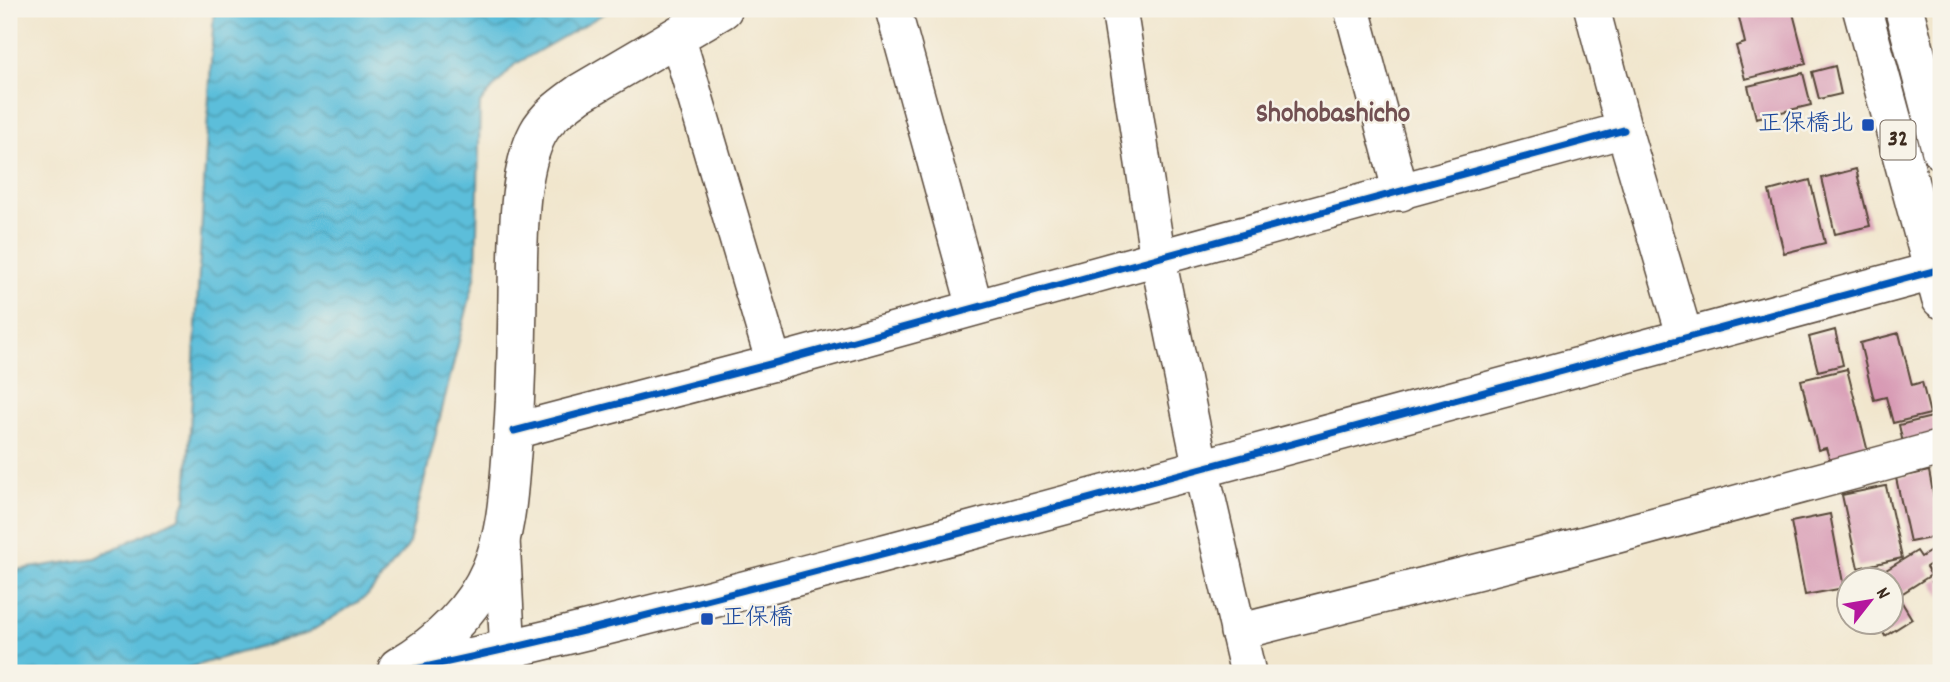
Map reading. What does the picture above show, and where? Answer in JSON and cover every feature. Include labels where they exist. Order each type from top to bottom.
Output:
[{"type":"street","points":[[383,673],[421,653],[461,616],[491,570],[502,539],[508,508],[514,431],[519,217],[527,168],[538,133],[558,110],[580,93],[723,9]]},
{"type":"street","points":[[893,9],[975,307]]},
{"type":"street","points":[[1119,9],[1158,259],[1201,469],[1248,673]]},
{"type":"street","points":[[1352,9],[1401,192]]},
{"type":"street","points":[[1592,9],[1624,130],[1685,338]]},
{"type":"street","name":"32","points":[[1862,9],[1939,279]]},
{"type":"street","name":"32","points":[[1904,9],[1941,150]]},
{"type":"street","points":[[677,36],[774,363]]},
{"type":"street","points":[[514,431],[1158,259],[1624,130]]},
{"type":"street","points":[[396,673],[509,662],[1201,469],[1685,338],[1939,279]]},
{"type":"street","points":[[1238,632],[1540,556],[1941,448]]},
{"type":"street","points":[[502,539],[509,662]]},
{"type":"water","points":[[214,9],[612,9],[514,65],[480,103],[476,273],[408,546],[367,596],[308,633],[170,673],[9,673],[9,571],[95,558],[179,518],[186,500]]},
{"type":"building","points":[[1737,9],[1792,9],[1806,64],[1745,79],[1736,46],[1745,43]]},
{"type":"building","points":[[1835,66],[1841,94],[1819,99],[1812,72]]},
{"type":"building","points":[[1803,73],[1811,105],[1756,118],[1748,86]]},
{"type":"building","points":[[1856,169],[1870,226],[1835,234],[1822,178]]},
{"type":"building","points":[[1810,180],[1825,243],[1784,253],[1769,191]]},
{"type":"building","points":[[1835,330],[1843,365],[1818,371],[1809,337]]},
{"type":"building","points":[[1899,333],[1912,385],[1922,382],[1930,414],[1893,423],[1886,397],[1874,400],[1860,343]]},
{"type":"building","points":[[1847,369],[1868,452],[1830,461],[1826,448],[1818,450],[1801,380]]},
{"type":"building","points":[[1932,417],[1936,436],[1903,443],[1899,425]]},
{"type":"building","points":[[1929,471],[1941,536],[1910,542],[1896,478]]},
{"type":"building","points":[[1886,486],[1902,558],[1858,566],[1842,495]]},
{"type":"building","points":[[1830,514],[1840,566],[1834,566],[1834,590],[1805,595],[1791,522]]},
{"type":"building","points":[[1941,545],[1941,597],[1932,582],[1940,578],[1934,568],[1940,565],[1937,560],[1926,567],[1931,575],[1904,592],[1904,566],[1893,566],[1917,551],[1921,557]]},
{"type":"building","points":[[1904,606],[1912,619],[1904,624]]},
{"type":"cycle path","points":[[514,431],[774,363],[1624,130]]},
{"type":"cycle path","points":[[396,673],[543,641],[762,586],[1941,269]]},
{"type":"place","name":"正保橋北","points":[[1868,125]]},
{"type":"place","name":"正保橋","points":[[707,619]]},
{"type":"district","name":"Shohobashicho","points":[[1333,116]]}]
